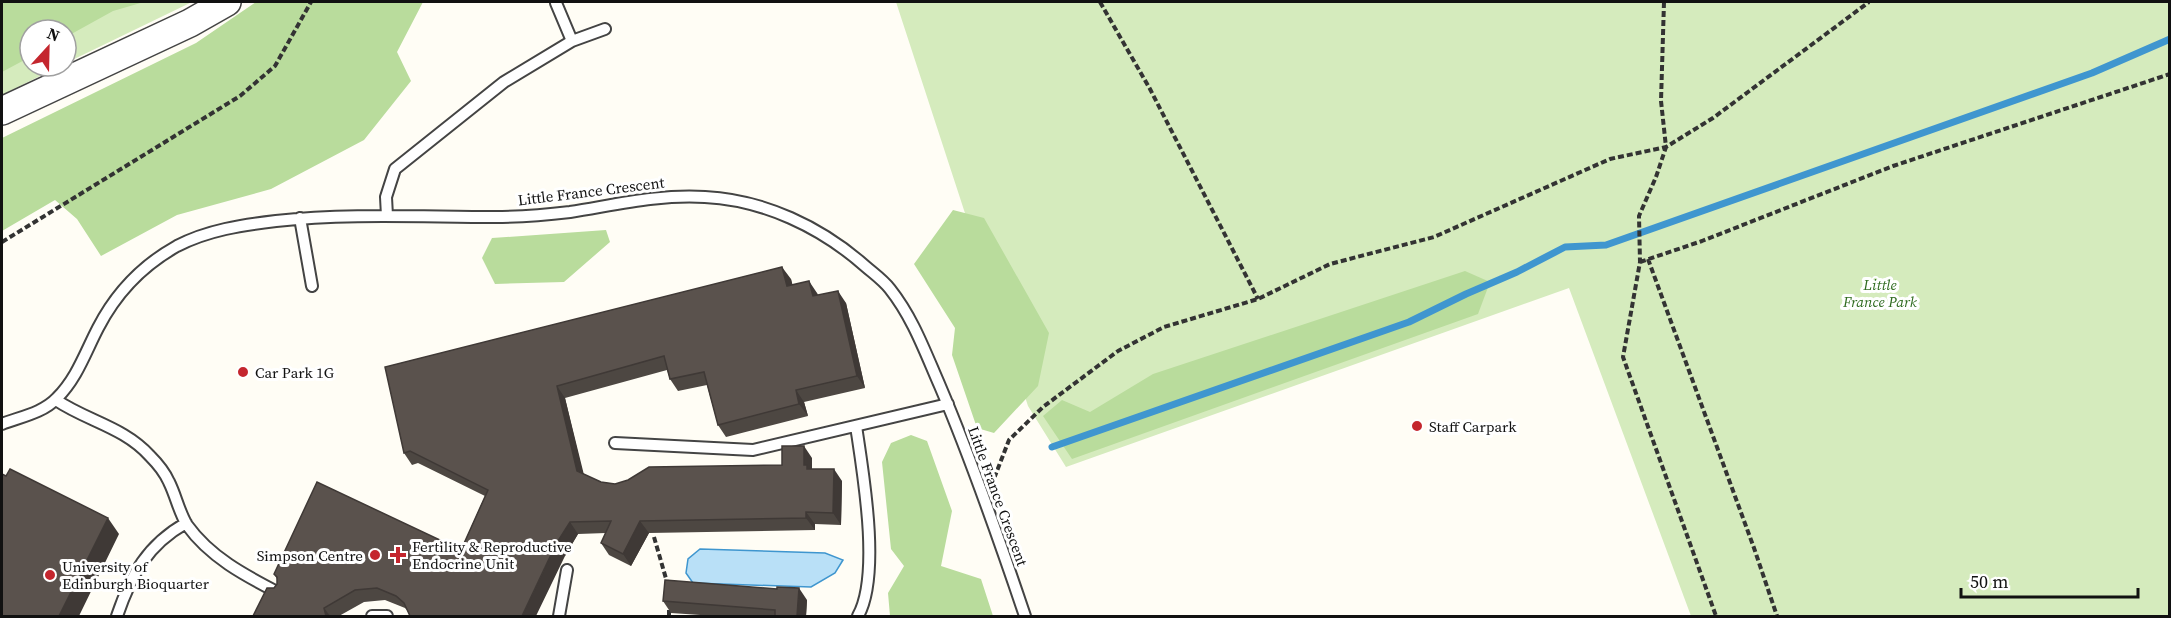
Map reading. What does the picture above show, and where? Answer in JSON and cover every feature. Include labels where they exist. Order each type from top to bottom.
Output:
[{"type":"street","points":[[2,111],[189,23],[227,2]]},
{"type":"lane","points":[[556,3],[572,41]]},
{"type":"lane","points":[[387,216],[386,197],[395,168],[504,82],[572,41],[605,29]]},
{"type":"lane","name":"Little France Crescent","points":[[2,424],[37,412],[56,400],[78,372],[98,327],[117,296],[146,266],[179,245],[232,226],[300,219],[387,216],[500,217],[566,212],[675,196],[709,197],[742,202],[776,212],[834,241],[888,286],[911,319],[979,483],[1025,616]]},
{"type":"lane","points":[[300,219],[312,286]]},
{"type":"lane","points":[[56,400],[72,411],[132,438],[150,456],[168,480],[186,523],[208,550],[242,574],[279,593]]},
{"type":"lane","points":[[615,443],[753,450],[948,404]]},
{"type":"lane","points":[[856,426],[870,551],[867,588],[858,616]]},
{"type":"lane","points":[[117,616],[135,574],[153,546],[186,523]]},
{"type":"lane","points":[[559,616],[567,570]]},
{"type":"lane","points":[[372,616],[387,616]]},
{"type":"path","points":[[2,242],[240,96],[274,66],[312,2]]},
{"type":"path","points":[[1100,2],[1150,89],[1258,299]]},
{"type":"path","points":[[1664,2],[1660,101],[1666,147],[1639,216],[1640,262],[1623,357],[1716,616]]},
{"type":"path","points":[[979,483],[995,476],[1010,440],[1043,407],[1118,351],[1164,327],[1258,299],[1330,264],[1434,237],[1610,159],[1666,147],[1713,118],[1869,2]]},
{"type":"path","points":[[1640,262],[1702,241],[1893,165],[2169,74]]},
{"type":"path","points":[[1648,259],[1777,616]]},
{"type":"path","points":[[654,537],[660,564],[670,590]]},
{"type":"path","points":[[669,616],[670,598]]},
{"type":"green space","points":[[2,2],[192,2],[78,57],[78,18],[18,18],[18,78],[36,78],[2,95]]},
{"type":"green space","points":[[2,2],[144,2],[113,11],[78,30],[78,18],[18,18],[18,63],[2,72]]},
{"type":"green space","points":[[256,2],[423,2],[397,52],[411,81],[364,140],[271,189],[177,215],[101,256],[77,219],[55,200],[2,231],[2,138],[196,43]]},
{"type":"green space","name":"Little France Park","points":[[896,2],[2169,2],[2169,616],[1691,616],[1569,288],[1066,467],[1028,406]]},
{"type":"green space","points":[[953,210],[984,218],[1049,333],[1038,386],[994,433],[977,428],[952,355],[955,328],[914,264]]},
{"type":"green space","points":[[606,230],[610,242],[564,282],[495,284],[482,258],[492,238]]},
{"type":"green space","points":[[1465,271],[1490,282],[1478,314],[1072,459],[1043,416],[1062,400],[1090,412],[1153,374]]},
{"type":"green space","points":[[911,435],[927,441],[952,511],[941,566],[981,579],[993,616],[890,616],[888,593],[904,566],[891,549],[882,462],[891,443]]},
{"type":"water","points":[[700,549],[825,553],[843,560],[835,573],[811,587],[693,583],[686,573],[688,559]]},
{"type":"building","points":[[782,267],[787,286],[809,281],[813,296],[838,291],[857,376],[796,390],[799,404],[718,425],[704,372],[670,379],[664,356],[557,386],[577,471],[601,482],[615,484],[628,480],[649,467],[782,465],[782,446],[804,446],[804,465],[807,465],[807,469],[834,469],[833,513],[806,512],[806,518],[640,521],[623,554],[601,543],[611,521],[570,522],[556,544],[522,616],[410,616],[404,603],[396,596],[377,588],[355,590],[324,608],[326,616],[253,616],[267,588],[274,588],[277,584],[277,577],[274,574],[317,482],[461,550],[488,490],[410,451],[404,453],[385,367]]},
{"type":"building","name":"University of Edinburgh Bioquarter","points":[[10,469],[108,518],[59,616],[2,616],[2,474],[6,476]]},
{"type":"building","points":[[665,580],[777,589],[777,587],[799,588],[797,616],[775,616],[775,610],[663,601]]},
{"type":"waterway","points":[[1052,447],[1409,322],[1565,247],[1606,245],[2092,73],[2170,39]]},
{"type":"place","name":"Car Park 1G","points":[[243,372]]},
{"type":"place","name":"Staff Carpark","points":[[1417,426]]},
{"type":"place","name":"Simpson Centre","points":[[375,555]]},
{"type":"place","name":"Fertility & Reproductive Endocrine Unit","points":[[398,555]]},
{"type":"place","name":"University of Edinburgh Bioquarter","points":[[50,575]]}]
